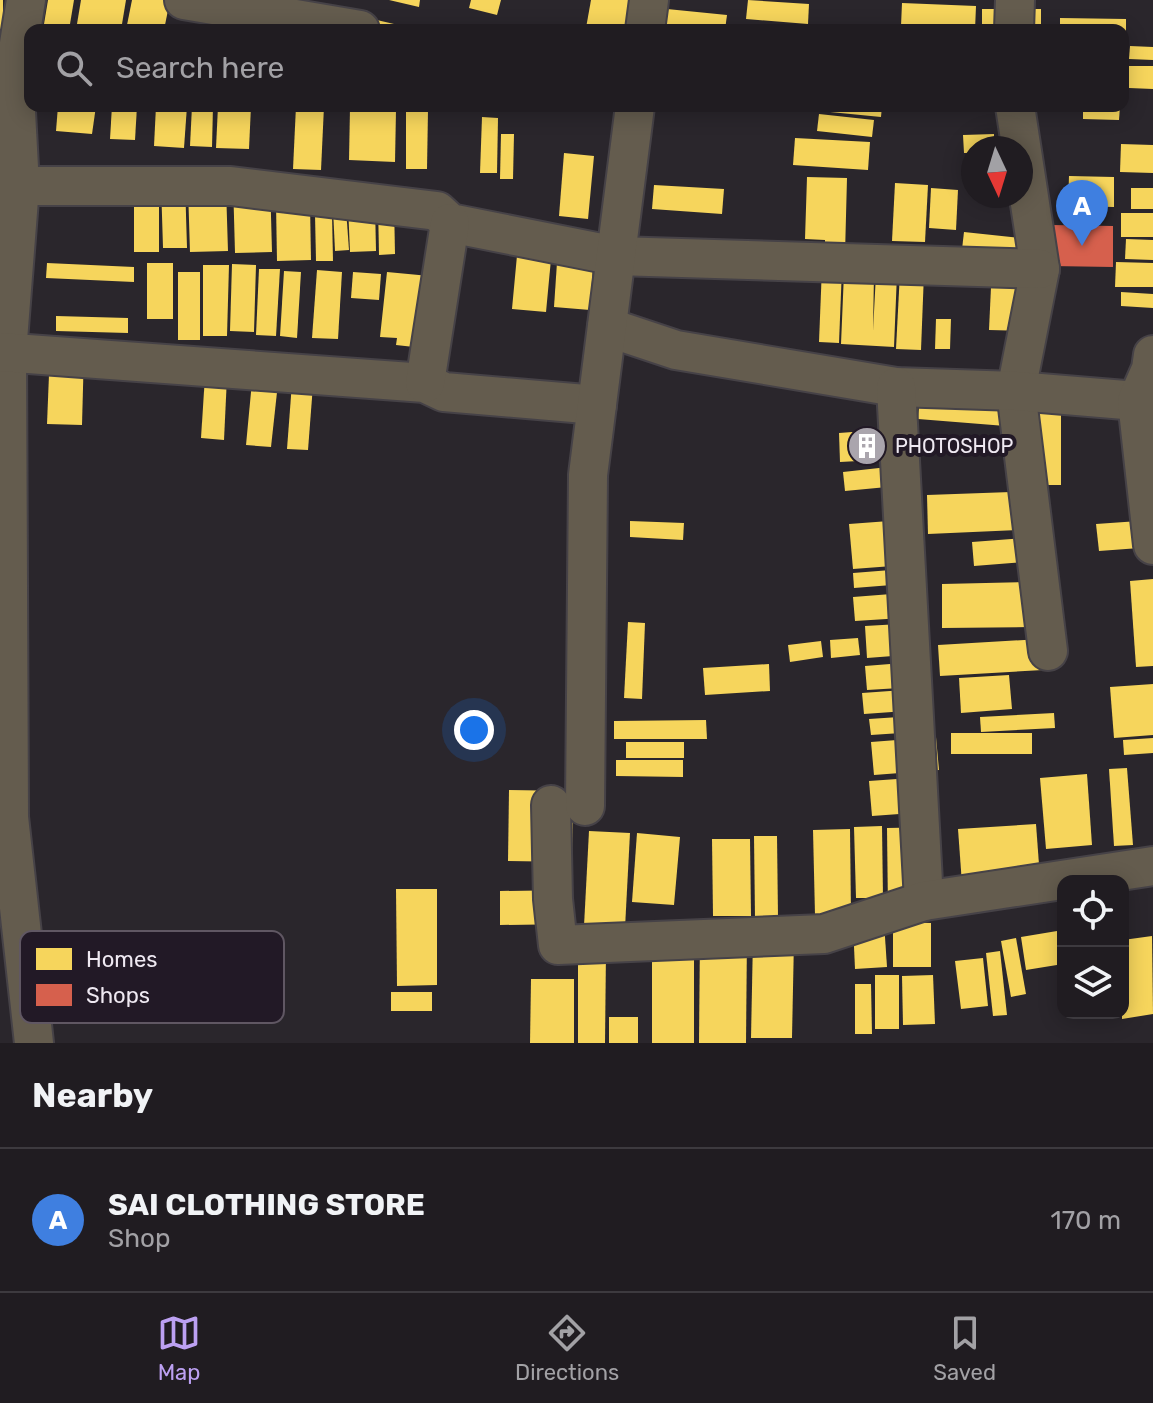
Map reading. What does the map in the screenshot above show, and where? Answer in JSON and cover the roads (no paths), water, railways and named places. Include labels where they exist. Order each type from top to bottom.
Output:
[{"type":"street","points":[[22,931],[9,817],[4,352],[10,186],[7,75],[26,0]]},
{"type":"street","points":[[184,0],[325,24]]},
{"type":"street","points":[[646,24],[649,0]]},
{"type":"street","points":[[1014,24],[1015,0]]},
{"type":"street","points":[[634,112],[588,475],[568,806],[553,899],[558,945],[824,934],[924,901],[1153,866]]},
{"type":"street","points":[[1016,112],[1040,269],[1016,391],[1048,651]]},
{"type":"street","points":[[10,186],[231,186],[437,211],[450,223],[616,256],[1040,269]]},
{"type":"street","points":[[425,383],[450,223]]},
{"type":"street","points":[[607,327],[676,350],[896,387],[1016,391],[1137,401]]},
{"type":"street","points":[[4,352],[425,383],[444,392],[597,405]]},
{"type":"street","points":[[1153,355],[1151,369],[1137,401],[1153,545]]},
{"type":"street","points":[[896,387],[924,901]]},
{"type":"street","points":[[32,1023],[34,1043]]},
{"type":"place","name":"SAI CLOTHING STORE","points":[[1082,246]]},
{"type":"place","name":"PHOTOSHOP","points":[[867,446]]}]
